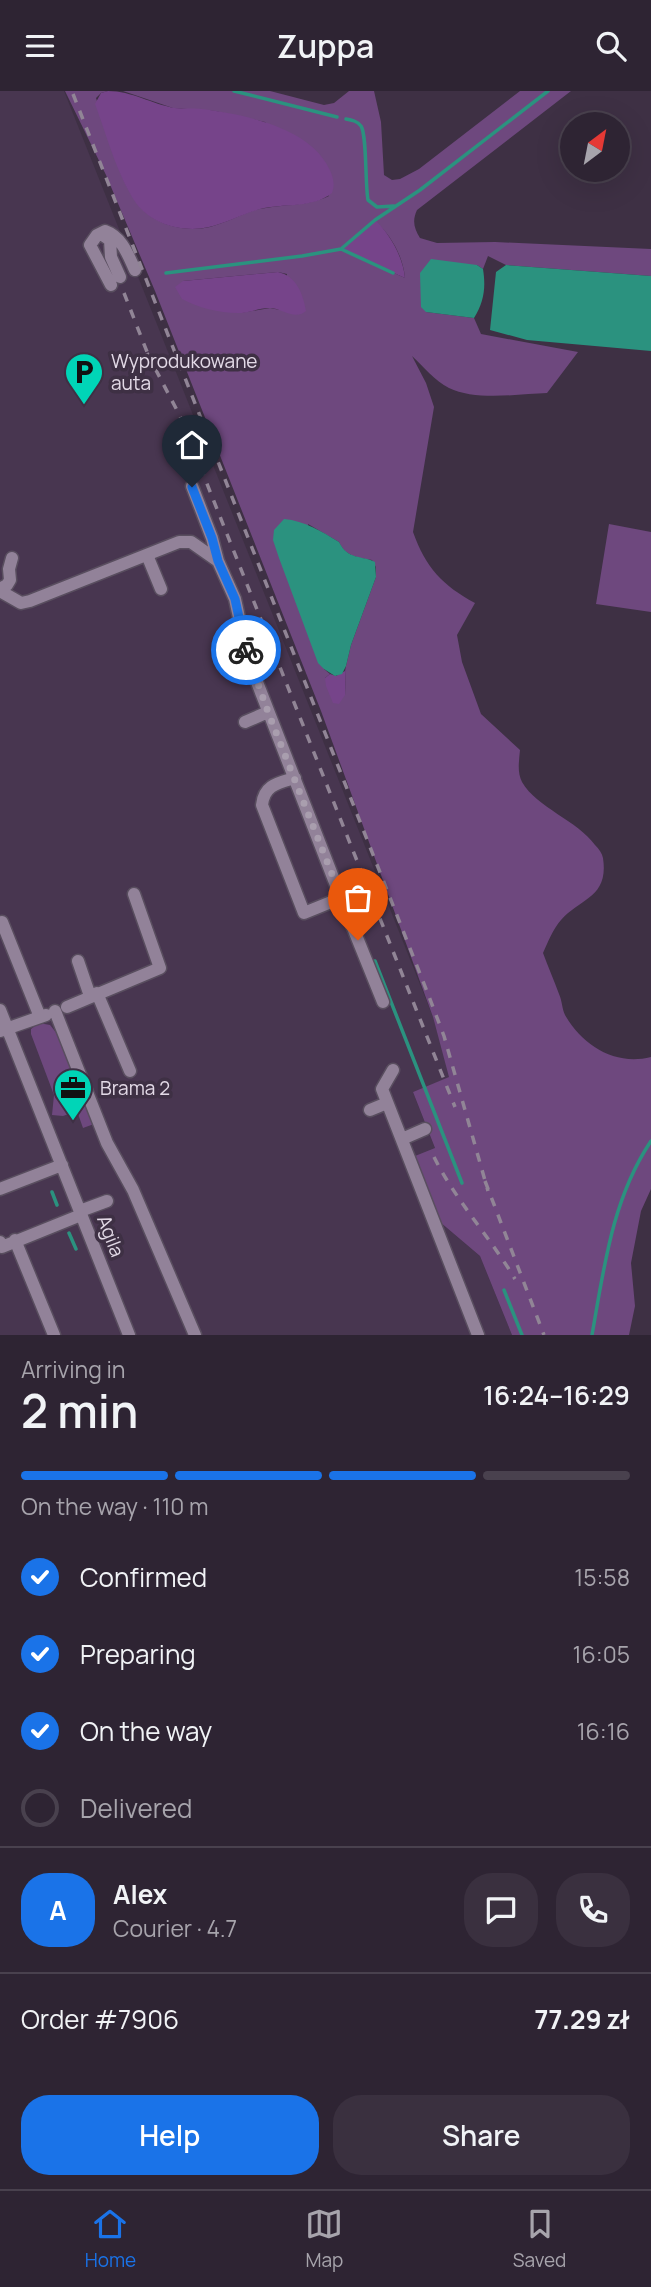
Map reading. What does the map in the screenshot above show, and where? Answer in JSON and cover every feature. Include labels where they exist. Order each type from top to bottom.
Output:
[{"type":"lane","points":[[116,281],[110,240],[106,236],[97,235],[105,231],[113,235],[123,246],[135,270]]},
{"type":"lane","points":[[192,487],[218,561],[235,599],[248,659],[383,1002]]},
{"type":"lane","points":[[12,558],[10,580],[0,590],[21,603],[179,542],[191,542],[218,561]]},
{"type":"lane","points":[[147,555],[161,589]]},
{"type":"lane","points":[[245,722],[268,712]]},
{"type":"lane","points":[[295,778],[272,785],[263,797],[262,805],[304,912],[341,898]]},
{"type":"lane","points":[[4,1030],[160,968],[134,894]]},
{"type":"lane","points":[[2,922],[40,1017]]},
{"type":"lane","points":[[78,961],[130,1072]]},
{"type":"lane","points":[[61,1009],[107,1143],[133,1189],[195,1335]]},
{"type":"lane","name":"Agila","points":[[0,1010],[4,1030],[129,1335]]},
{"type":"lane","points":[[393,1070],[382,1089],[478,1335]]},
{"type":"lane","points":[[370,1110],[387,1103]]},
{"type":"lane","points":[[402,1139],[425,1129]]},
{"type":"lane","points":[[0,1189],[58,1157]]},
{"type":"lane","points":[[0,1242],[2,1247],[107,1201]]},
{"type":"lane","points":[[15,1240],[54,1335]]},
{"type":"shaded area","points":[[0,91],[64,91],[433,1017],[450,1077],[413,1092],[435,1148],[427,1211],[480,1256],[512,1335],[0,1335]]},
{"type":"shaded area","points":[[65,91],[108,91],[96,98],[118,166],[137,203],[161,222],[180,228],[200,229],[255,210],[311,202],[329,196],[265,122],[215,111],[173,108],[123,91],[270,91],[324,105],[334,103],[349,91],[374,91],[381,122],[384,175],[392,180],[419,169],[520,91],[571,91],[417,210],[414,221],[420,238],[437,243],[495,242],[651,249],[651,276],[506,265],[488,256],[483,269],[477,265],[426,312],[474,318],[481,334],[578,352],[547,393],[497,396],[459,392],[439,381],[412,356],[426,383],[434,407],[413,532],[436,574],[475,603],[457,635],[462,662],[481,714],[520,750],[519,774],[529,791],[587,836],[603,858],[604,871],[597,889],[561,920],[543,953],[565,1015],[581,1036],[601,1051],[613,1056],[625,1059],[651,1057],[651,1189],[641,1211],[631,1263],[635,1306],[629,1335],[512,1335],[480,1256],[427,1211],[405,1160],[435,1148],[413,1092],[449,1077],[433,1017],[321,711],[155,291],[106,175]],"holes":[[[375,221],[395,247],[405,278],[342,249]],[[278,272],[287,274],[280,310],[270,308],[240,313],[183,281]],[[308,524],[339,542],[348,553],[372,560],[376,567],[376,577],[351,645],[346,666],[345,695],[325,678],[330,674],[324,669]]]},
{"type":"shaded area","points":[[101,93],[125,93],[175,108],[235,114],[287,131],[316,150],[326,163],[333,178],[332,193],[306,204],[260,209],[199,229],[179,228],[160,222],[136,203],[118,168],[95,104]]},
{"type":"shaded area","points":[[375,220],[395,246],[405,278],[341,249]]},
{"type":"shaded area","points":[[431,259],[477,265],[483,269],[483,295],[474,318],[426,312],[421,307],[420,273]]},
{"type":"shaded area","points":[[506,265],[651,276],[651,351],[527,340],[490,330],[496,272]]},
{"type":"shaded area","points":[[278,272],[290,277],[298,286],[306,311],[302,314],[269,308],[234,313],[203,308],[182,299],[175,287],[183,281]]},
{"type":"shaded area","points":[[284,519],[313,527],[339,542],[346,552],[375,562],[376,577],[342,674],[335,676],[318,663],[273,540],[274,530]]},
{"type":"shaded area","points":[[609,524],[651,532],[651,612],[596,604]]},
{"type":"shaded area","points":[[346,666],[345,695],[339,704],[333,703],[325,678],[330,674],[336,676],[345,671]]},
{"type":"shaded area","points":[[39,1023],[50,1025],[58,1035],[94,1124],[83,1128],[77,1111],[63,1116],[52,1115],[54,1095],[31,1034],[31,1029]]},
{"type":"waterway","points":[[234,91],[337,117]]},
{"type":"waterway","points":[[166,273],[341,249],[375,220],[420,190],[548,91]]},
{"type":"waterway","points":[[346,119],[358,123],[363,131],[368,200],[377,207],[394,206]]},
{"type":"waterway","points":[[341,249],[393,273]]},
{"type":"waterway","points":[[375,961],[462,1183]]},
{"type":"waterway","points":[[592,1335],[618,1210],[627,1186],[651,1141]]},
{"type":"waterway","points":[[52,1192],[57,1205]]},
{"type":"waterway","points":[[69,1233],[76,1249]]},
{"type":"waterway","points":[[504,1290],[522,1335]]},
{"type":"railway","points":[[73,94],[444,1036],[488,1191]]},
{"type":"railway","points":[[124,293],[151,362]]},
{"type":"railway","points":[[147,353],[180,416],[455,1107]]},
{"type":"railway","points":[[434,1157],[452,1189],[515,1279]]},
{"type":"railway","points":[[485,1181],[544,1335]]},
{"type":"way so far","points":[[246,650],[358,940]]},
{"type":"place","name":"Wyprodukowane auta","points":[[84,406]]},
{"type":"place","name":"Brama 2","points":[[73,1122]]},
{"type":"route","points":[[192,487],[218,561],[235,599],[246,650]]}]
